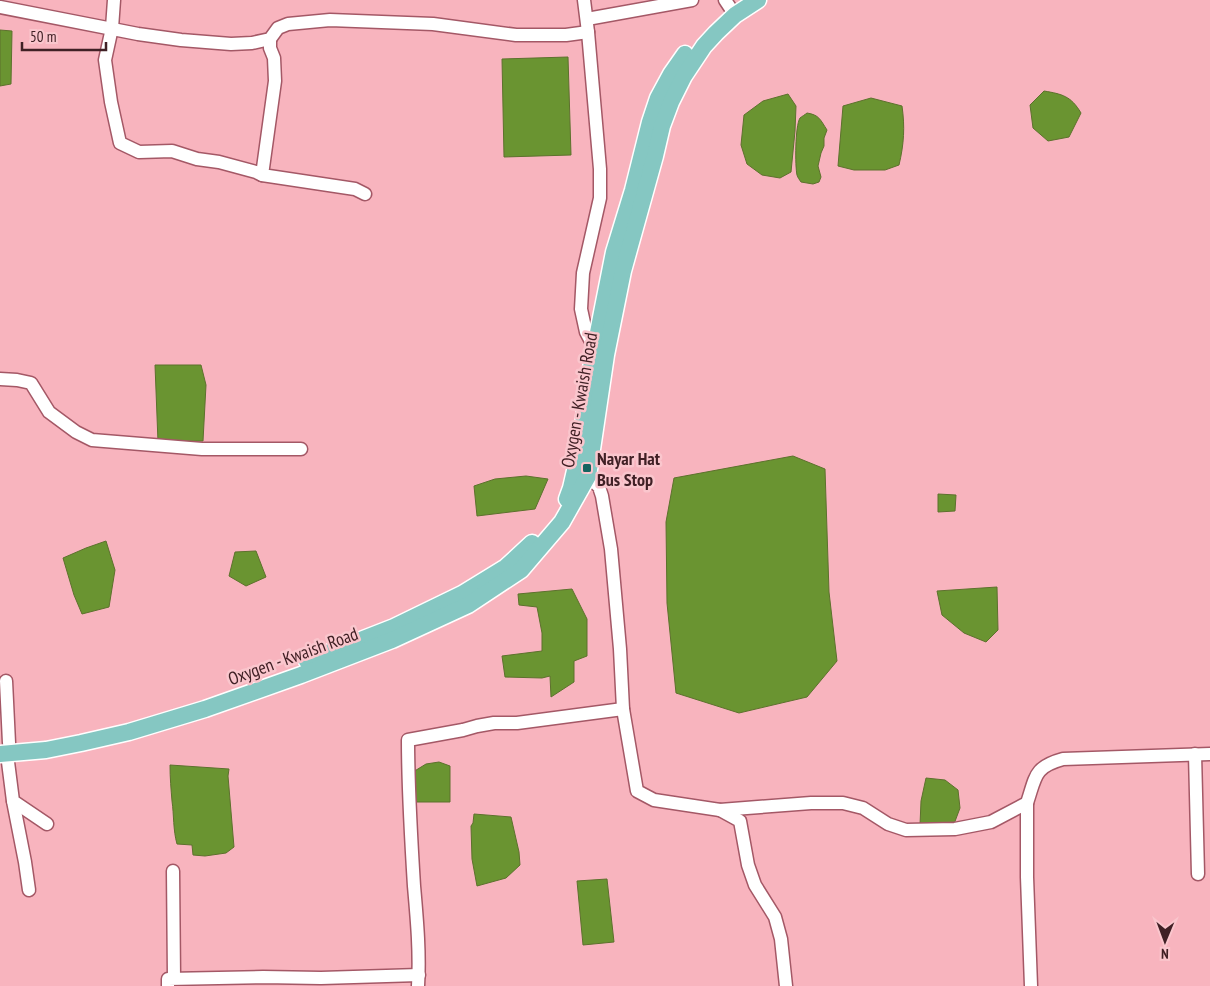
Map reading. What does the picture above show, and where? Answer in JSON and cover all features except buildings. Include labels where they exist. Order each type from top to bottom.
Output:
[{"type":"main road","name":"Oxygen - Kwaish Road","points":[[4,749],[46,739],[102,730],[176,709],[394,627],[462,594],[506,567],[541,535],[561,510],[572,488],[600,352],[662,126],[671,102],[684,76],[704,46],[716,33],[733,6],[758,0]]},
{"type":"main road","name":"Oxygen - Kwaish Road","points":[[4,749],[46,750],[110,737],[205,709],[392,640],[468,605],[521,570],[562,522],[588,476],[600,352]]},
{"type":"street","points":[[114,0],[112,28],[105,60],[110,102],[120,143],[140,152],[172,151],[197,159],[219,162],[256,172],[262,176],[355,189],[364,194]]},
{"type":"street","points":[[584,0],[600,169],[600,198],[583,273],[581,309],[586,332],[600,352]]},
{"type":"street","points":[[587,19],[692,0]]},
{"type":"street","points":[[0,7],[181,40],[231,44],[252,43],[270,39]]},
{"type":"street","points":[[262,176],[275,81],[274,58],[270,48],[270,39],[278,28],[288,24],[330,20],[433,24],[516,34],[566,35],[588,32]]},
{"type":"street","points":[[0,379],[31,383],[49,412],[76,432],[92,440],[202,449],[301,449]]},
{"type":"street","points":[[588,476],[598,487],[602,496],[611,549],[624,709],[637,791],[654,800],[720,810],[811,803],[843,803],[863,808],[888,824],[906,830],[955,829],[991,822],[1027,803]]},
{"type":"street","points":[[6,681],[4,749],[29,890]]},
{"type":"street","points":[[173,871],[171,982],[219,982],[263,977],[418,980],[418,918],[414,887],[409,805],[408,740],[494,723],[517,723],[624,709]]},
{"type":"street","points":[[1195,754],[1198,874]]},
{"type":"street","points":[[1031,986],[1027,877],[1027,803],[1037,772],[1048,763],[1062,759],[1210,754]]},
{"type":"street","points":[[13,801],[47,824]]},
{"type":"street","points":[[720,810],[740,822],[748,865],[755,885],[775,916],[781,939],[786,986]]},
{"type":"shaded area","points":[[0,30],[12,31],[11,84],[0,86]]},
{"type":"shaded area","points":[[568,57],[571,155],[504,157],[502,59]]},
{"type":"shaded area","points":[[1044,91],[1056,93],[1070,99],[1081,113],[1069,137],[1048,141],[1033,128],[1030,105]]},
{"type":"shaded area","points":[[788,94],[796,106],[791,172],[780,178],[762,175],[747,164],[741,145],[744,115],[763,101]]},
{"type":"shaded area","points":[[871,98],[902,106],[904,136],[899,165],[885,170],[854,170],[838,166],[843,106]]},
{"type":"shaded area","points":[[807,113],[819,118],[827,130],[818,166],[821,177],[819,182],[813,184],[801,182],[796,170],[798,122]]},
{"type":"shaded area","points":[[155,365],[201,365],[206,385],[203,441],[158,442]]},
{"type":"shaded area","points":[[793,456],[825,469],[829,592],[837,661],[807,697],[739,713],[676,693],[667,603],[666,522],[674,478]]},
{"type":"shaded area","points":[[526,476],[548,479],[535,509],[477,516],[474,486],[495,479]]},
{"type":"shaded area","points":[[938,494],[956,495],[955,511],[938,512]]},
{"type":"shaded area","points":[[106,541],[115,570],[109,607],[82,614],[63,558]]},
{"type":"shaded area","points":[[256,551],[266,577],[246,586],[229,576],[235,552]]},
{"type":"shaded area","points":[[997,587],[998,630],[986,642],[964,633],[942,615],[937,591]]},
{"type":"shaded area","points":[[572,589],[587,619],[587,656],[574,661],[574,682],[551,697],[550,676],[542,678],[505,677],[502,656],[542,651],[542,633],[537,607],[519,605],[518,594]]},
{"type":"shaded area","points":[[439,762],[450,766],[450,802],[413,802],[413,772],[426,764]]},
{"type":"shaded area","points":[[170,765],[229,769],[234,847],[226,853],[205,856],[193,855],[192,845],[177,844],[174,828]]},
{"type":"shaded area","points":[[926,778],[945,780],[958,790],[960,808],[954,824],[920,825],[921,801]]},
{"type":"shaded area","points":[[474,814],[511,817],[520,865],[506,878],[477,886],[472,859],[471,826]]},
{"type":"shaded area","points":[[607,879],[614,942],[583,945],[577,881]]},
{"type":"place","name":"Nayar Hat Bus Stop","points":[[587,468]]}]
